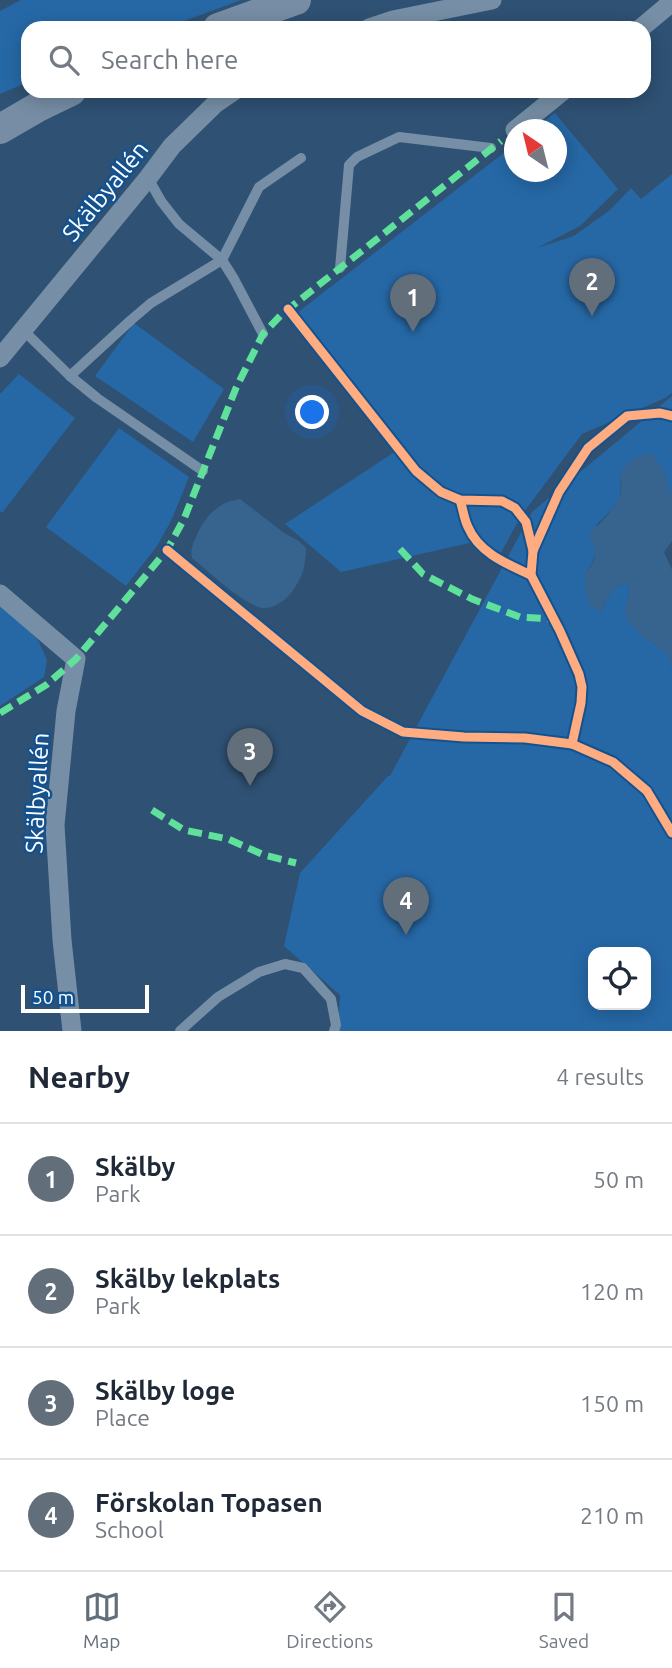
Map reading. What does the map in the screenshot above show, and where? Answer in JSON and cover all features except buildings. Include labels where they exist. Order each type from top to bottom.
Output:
[{"type":"main road","points":[[238,21],[296,0]]},
{"type":"main road","points":[[0,110],[32,98]]},
{"type":"main road","points":[[0,129],[57,98]]},
{"type":"street","points":[[390,21],[492,0]]},
{"type":"street","points":[[649,21],[672,2]]},
{"type":"street","name":"Skälbyallén","points":[[0,358],[172,146],[224,98]]},
{"type":"street","points":[[528,119],[554,98]]},
{"type":"street","name":"Skälbyallén","points":[[0,594],[76,659],[66,711],[55,825],[62,940],[72,1031]]},
{"type":"lane","points":[[340,268],[349,165],[357,157],[399,137],[504,137]]},
{"type":"lane","points":[[70,376],[151,303],[222,260],[259,187],[301,158]]},
{"type":"lane","points":[[148,178],[161,201],[179,223],[222,260],[263,334]]},
{"type":"lane","points":[[23,330],[97,398],[203,471]]},
{"type":"lane","points":[[180,1031],[218,997],[258,972],[285,964],[303,968],[331,999],[336,1025],[334,1031]]},
{"type":"shaded area","points":[[21,0],[241,0],[184,21],[21,21],[21,85],[0,94],[0,11]]},
{"type":"shaded area","points":[[555,113],[560,119],[547,119]]},
{"type":"shaded area","points":[[567,127],[618,189],[580,226],[537,248],[574,236],[610,210],[631,188],[641,199],[672,174],[672,393],[582,434],[521,516],[497,560],[469,543],[341,572],[285,524],[402,447],[297,313],[504,153],[504,182],[567,182]]},
{"type":"shaded area","points":[[134,323],[224,389],[193,442],[95,376]]},
{"type":"shaded area","points":[[19,374],[75,418],[2,513],[0,394]]},
{"type":"shaded area","points":[[672,396],[672,492],[669,493],[665,473],[620,473],[617,502],[597,524],[596,551],[593,562],[585,573],[585,590],[601,612],[613,590],[626,582],[630,591],[626,604],[643,636],[668,654],[672,668],[672,1031],[338,1031],[340,995],[284,946],[300,873],[390,776],[532,512]]},
{"type":"shaded area","points":[[119,428],[189,477],[172,519],[157,546],[126,586],[46,527]]},
{"type":"shaded area","points":[[652,453],[665,473],[669,492],[672,492],[672,541],[664,552],[672,570],[672,668],[668,654],[643,636],[626,619],[626,604],[630,591],[626,582],[610,594],[601,612],[590,606],[585,590],[585,573],[595,556],[589,536],[620,496],[620,473],[632,459]]},
{"type":"shaded area","points":[[240,499],[306,548],[298,583],[285,599],[271,607],[263,608],[246,601],[192,558],[194,542],[208,517],[225,503]]},
{"type":"shaded area","points":[[0,602],[24,621],[39,642],[47,660],[44,677],[0,706]]},
{"type":"marked path","points":[[0,713],[46,685],[76,659],[167,550],[184,519],[236,388],[263,334],[282,314],[501,141]]},
{"type":"marked path","points":[[400,549],[423,574],[472,599],[520,617],[553,619]]},
{"type":"marked path","points":[[152,810],[184,830],[228,839],[264,855],[296,863]]},
{"type":"cycle path","points":[[288,309],[416,471],[441,492],[460,500],[502,501],[515,508],[526,522],[533,551],[531,575],[560,631],[582,687],[572,744]]},
{"type":"cycle path","points":[[533,551],[559,492],[588,448],[627,416],[660,413],[672,416]]},
{"type":"cycle path","points":[[460,500],[467,524],[479,544],[495,557],[531,575]]},
{"type":"cycle path","points":[[167,550],[362,711],[403,732],[525,738],[572,744],[613,762],[647,791],[672,833]]},
{"type":"place","name":"Skälby lekplats","points":[[592,316]]},
{"type":"place","name":"Skälby","points":[[413,332]]},
{"type":"place","name":"Skälby loge","points":[[250,786]]},
{"type":"place","name":"Förskolan Topasen","points":[[406,935]]}]
